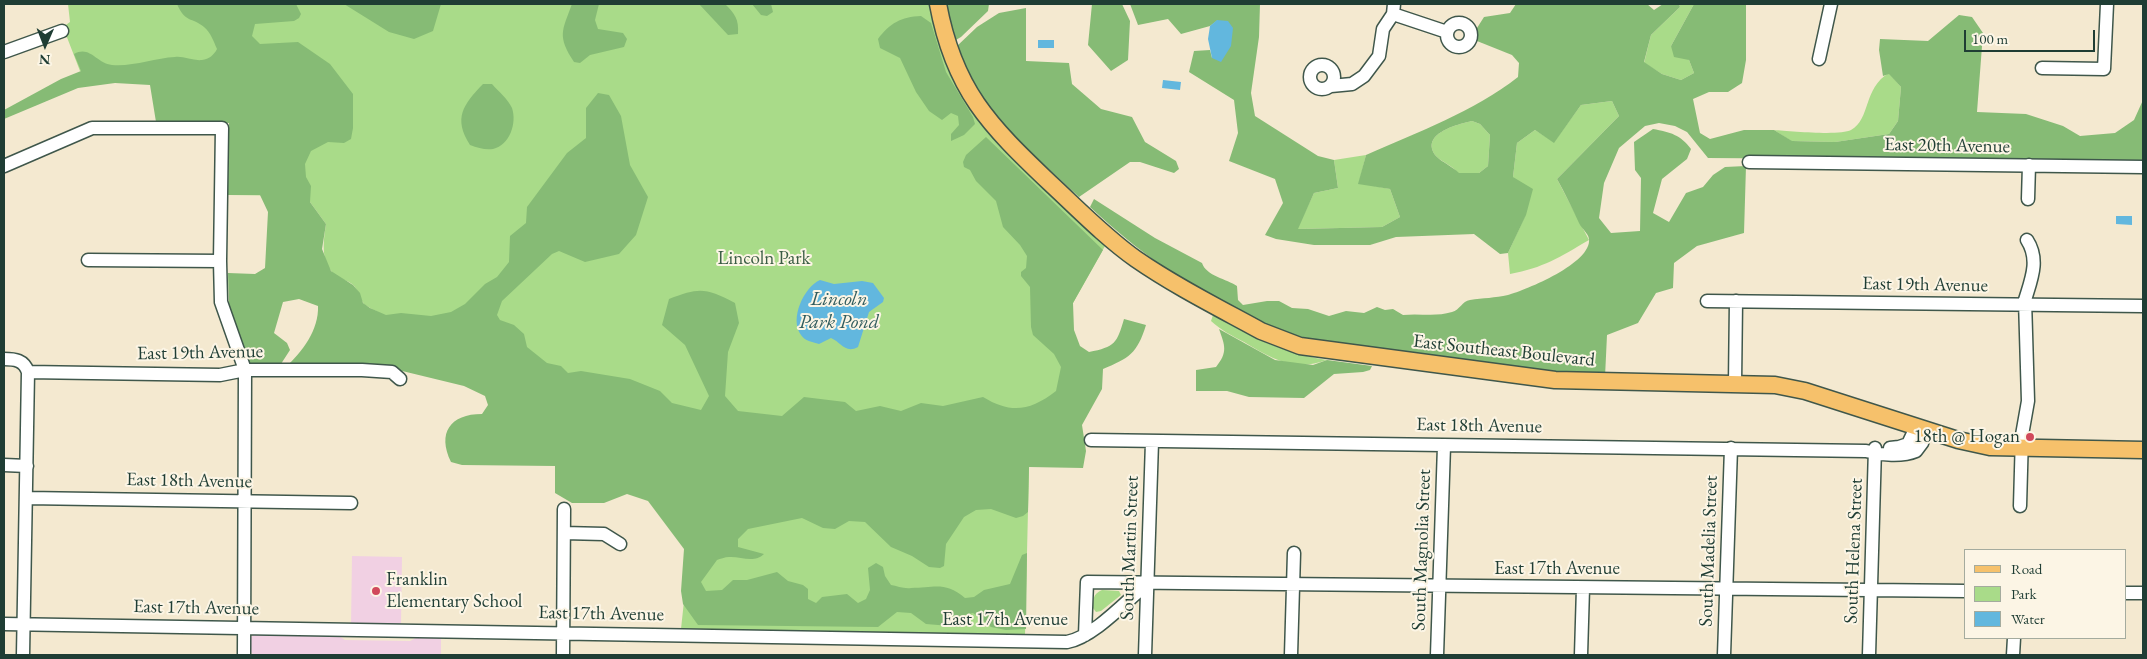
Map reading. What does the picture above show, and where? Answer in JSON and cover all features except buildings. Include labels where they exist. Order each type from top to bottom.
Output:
[{"type":"main road","name":"East Southeast Boulevard","points":[[938,4],[949,50],[957,71],[987,120],[1018,152],[1111,240],[1159,274],[1261,331],[1300,346],[1555,380],[1775,385],[1805,391],[1921,428]]},
{"type":"main road","points":[[1921,428],[1976,445],[2021,449],[2143,450]]},
{"type":"street","points":[[1820,59],[1831,4]]},
{"type":"street","points":[[2042,68],[2104,69],[2107,4]]},
{"type":"street","points":[[1331,86],[1352,84],[1364,76],[1379,56],[1384,29],[1394,9],[1447,32]]},
{"type":"street","points":[[4,52],[62,31]]},
{"type":"street","points":[[4,166],[92,128],[222,128],[220,262],[223,312],[245,370],[244,655]]},
{"type":"street","name":"East 20th Avenue","points":[[1749,162],[2143,167]]},
{"type":"street","points":[[2028,199],[2029,165]]},
{"type":"street","points":[[2020,506],[2022,430],[2028,413],[2025,304],[2031,285],[2034,264],[2031,247],[2026,240]]},
{"type":"street","points":[[88,260],[220,262]]},
{"type":"street","name":"East 19th Avenue","points":[[1707,301],[2143,306]]},
{"type":"street","points":[[1735,384],[1736,301]]},
{"type":"street","points":[[4,359],[20,361],[26,365],[28,372],[23,655]]},
{"type":"street","name":"East 19th Avenue","points":[[28,372],[220,375],[245,370],[382,370],[392,372],[400,379]]},
{"type":"street","name":"East 18th Avenue","points":[[1092,440],[1872,451],[1904,446],[1921,428]]},
{"type":"street","name":"South Martin Street","points":[[1145,655],[1152,442]]},
{"type":"street","name":"South Magnolia Street","points":[[1437,655],[1444,446]]},
{"type":"street","name":"South Madelia Street","points":[[1724,655],[1731,448]]},
{"type":"street","name":"South Helena Street","points":[[1869,655],[1872,591],[1872,451]]},
{"type":"street","points":[[4,465],[27,466]]},
{"type":"street","name":"East 18th Avenue","points":[[26,498],[351,503]]},
{"type":"street","points":[[562,655],[564,509]]},
{"type":"street","points":[[564,533],[604,534],[620,544]]},
{"type":"street","points":[[1291,655],[1294,553]]},
{"type":"street","name":"East 17th Avenue","points":[[1085,635],[1087,582],[1964,592]]},
{"type":"street","name":"East 17th Avenue","points":[[4,624],[1058,642],[1074,640],[1085,635],[1148,583]]},
{"type":"street","points":[[1580,655],[1583,588]]},
{"type":"street","points":[[2127,593],[2143,593]]},
{"type":"street","points":[[2013,655],[2014,639]]},
{"type":"shaded area","name":"Franklin Elementary School","points":[[352,556],[402,557],[401,625],[351,625]]},
{"type":"shaded area","name":"Franklin Elementary School","points":[[253,635],[339,636],[345,640],[410,641],[418,637],[441,638],[441,655],[254,655],[250,651],[250,639]]},
{"type":"green space","name":"Lincoln Park","points":[[68,4],[930,4],[938,40],[946,64],[970,108],[1003,147],[1105,246],[1073,303],[1071,429],[1030,428],[1025,635],[681,629],[691,536],[653,489],[534,433],[394,321],[364,304],[354,286],[338,277],[328,266],[324,253],[326,224],[310,202],[310,196],[228,195],[229,123],[156,122],[157,78],[80,71],[63,27],[70,22]]},
{"type":"green space","points":[[177,4],[296,4],[301,14],[299,18],[294,21],[255,24],[252,36],[260,44],[298,42],[330,64],[353,94],[353,128],[351,139],[344,143],[328,142],[311,151],[305,164],[306,177],[311,186],[310,202],[326,224],[322,249],[331,271],[353,285],[360,293],[363,303],[386,315],[401,313],[431,316],[451,312],[465,304],[485,284],[497,277],[509,262],[510,236],[526,223],[527,207],[567,153],[586,138],[586,108],[598,93],[609,95],[621,116],[630,165],[648,197],[636,235],[619,254],[585,262],[559,251],[552,254],[502,301],[497,315],[500,320],[514,325],[524,334],[527,347],[547,363],[561,366],[568,373],[581,371],[630,379],[660,391],[672,403],[701,410],[709,396],[685,345],[662,325],[669,299],[696,291],[717,294],[735,303],[739,323],[728,352],[725,396],[738,411],[782,416],[804,397],[845,402],[856,411],[880,406],[901,411],[921,403],[943,406],[983,397],[1003,406],[1020,408],[1038,403],[1056,391],[1061,367],[1054,354],[1033,335],[1031,327],[1030,287],[1021,276],[1021,272],[1026,268],[1027,256],[1020,245],[1003,227],[996,201],[976,181],[970,170],[964,167],[963,162],[966,155],[986,137],[1103,250],[1073,303],[1074,330],[1080,346],[1089,352],[1110,346],[1117,339],[1124,319],[1146,325],[1139,343],[1131,354],[1103,369],[1102,389],[1082,425],[1086,451],[1083,468],[1029,467],[1028,512],[1016,518],[991,509],[976,510],[964,517],[946,544],[944,566],[940,568],[929,567],[912,556],[891,547],[865,522],[849,521],[835,529],[823,528],[802,518],[748,529],[738,539],[738,547],[764,554],[756,559],[729,557],[717,560],[701,582],[706,591],[722,590],[733,580],[747,580],[777,572],[788,581],[803,585],[808,589],[808,599],[816,603],[822,597],[847,594],[858,603],[866,599],[870,590],[868,568],[876,563],[883,567],[885,576],[891,585],[906,588],[945,587],[965,598],[974,597],[984,590],[1010,584],[1022,555],[1027,553],[1026,629],[1006,630],[991,627],[973,613],[961,616],[956,623],[950,626],[926,624],[911,613],[897,612],[878,627],[698,625],[683,604],[681,591],[684,549],[648,501],[627,494],[604,503],[572,503],[555,493],[555,466],[462,465],[451,462],[445,442],[449,427],[462,417],[482,414],[488,405],[485,396],[464,386],[394,369],[286,367],[298,355],[313,332],[318,315],[318,306],[299,299],[283,302],[274,333],[287,343],[290,350],[279,367],[250,365],[229,307],[228,273],[255,274],[265,268],[268,212],[260,195],[228,195],[229,123],[156,122],[150,85],[115,83],[78,88],[4,119],[4,110],[61,79],[81,71],[74,54],[80,52],[89,53],[106,64],[112,65],[135,64],[178,57],[199,60],[211,56],[217,49],[210,34],[200,24],[186,17]]},
{"type":"green space","points":[[344,4],[441,4],[433,31],[414,39],[389,32]]},
{"type":"green space","points":[[572,4],[599,4],[595,20],[598,29],[623,33],[627,39],[624,47],[590,55],[580,63],[574,62],[563,39],[564,27]]},
{"type":"green space","points":[[699,4],[725,4],[736,17],[738,34],[728,35]]},
{"type":"green space","points":[[752,4],[771,4],[773,12],[767,16],[761,15]]},
{"type":"green space","points":[[946,4],[989,4],[988,11],[961,37],[954,41]]},
{"type":"green space","points":[[1092,4],[1122,4],[1130,21],[1128,60],[1111,71],[1088,45]]},
{"type":"green space","points":[[1130,4],[1260,4],[1259,37],[1251,93],[1255,116],[1318,156],[1334,160],[1338,188],[1314,193],[1298,229],[1382,227],[1400,217],[1390,189],[1358,184],[1366,155],[1464,111],[1483,101],[1518,77],[1519,63],[1512,55],[1477,41],[1477,28],[1484,17],[1510,13],[1516,4],[1647,4],[1654,10],[1663,4],[1679,4],[1680,7],[1651,35],[1644,62],[1662,74],[1681,80],[1694,73],[1689,60],[1674,57],[1671,46],[1694,4],[1746,4],[1746,60],[1742,83],[1728,92],[1709,92],[1693,99],[1700,133],[1710,139],[1744,130],[1774,130],[1792,141],[1835,142],[1889,134],[1898,121],[1901,87],[1889,74],[1883,76],[1879,50],[1880,39],[1928,41],[1959,15],[1972,17],[1983,33],[1977,112],[2026,114],[2063,126],[2080,136],[2115,133],[2134,120],[2143,100],[2143,161],[1708,158],[1687,132],[1675,126],[1659,123],[1645,126],[1619,148],[1604,183],[1599,218],[1611,233],[1640,231],[1641,178],[1635,170],[1634,142],[1653,129],[1675,135],[1683,140],[1691,149],[1687,159],[1662,179],[1653,213],[1669,222],[1686,193],[1703,187],[1713,175],[1725,167],[1746,166],[1744,233],[1697,246],[1674,263],[1673,288],[1656,293],[1638,323],[1607,335],[1605,377],[1525,369],[1338,344],[1283,332],[1231,309],[1205,294],[1180,279],[1111,226],[1090,207],[1094,199],[1155,238],[1202,263],[1212,274],[1237,286],[1238,300],[1243,305],[1279,301],[1292,308],[1308,309],[1329,316],[1346,311],[1364,313],[1377,307],[1385,310],[1393,309],[1403,315],[1446,313],[1455,311],[1467,301],[1508,295],[1529,288],[1556,274],[1580,257],[1587,248],[1589,239],[1557,179],[1619,116],[1612,101],[1581,105],[1554,143],[1535,130],[1517,143],[1513,177],[1533,189],[1526,215],[1508,253],[1500,254],[1474,234],[1396,237],[1370,245],[1314,245],[1276,239],[1265,235],[1283,203],[1275,179],[1229,161],[1238,133],[1234,100],[1189,72],[1194,51],[1210,50],[1212,58],[1218,20],[1210,26],[1181,34],[1168,19],[1138,25]],"holes":[[[1472,121],[1480,124],[1490,135],[1488,166],[1479,173],[1459,173],[1436,156],[1432,148],[1432,142],[1442,131]]]},
{"type":"green space","points":[[1679,4],[1694,4],[1671,46],[1689,60],[1694,73],[1681,80],[1662,74],[1644,63],[1651,35],[1680,7]]},
{"type":"green space","points":[[1026,8],[1026,61],[1069,63],[1072,84],[1101,109],[1132,117],[1145,142],[1176,161],[1179,169],[1174,173],[1140,162],[1130,162],[1079,197],[994,118],[973,84],[956,47],[977,27],[999,13]]},
{"type":"green space","points":[[921,16],[931,23],[946,72],[973,117],[975,124],[964,135],[951,141],[951,134],[959,125],[958,116],[951,113],[942,120],[929,111],[916,92],[900,58],[880,48],[878,39],[892,25],[902,19]]},
{"type":"green space","points":[[1889,73],[1901,87],[1898,121],[1889,134],[1835,142],[1791,141],[1774,130],[1836,133],[1851,130],[1862,119],[1875,87]]},
{"type":"green space","points":[[483,84],[492,84],[508,101],[512,108],[514,120],[508,138],[499,147],[493,149],[470,145],[462,127],[461,119],[466,105]]},
{"type":"green space","points":[[1612,101],[1619,116],[1557,179],[1589,240],[1542,265],[1510,274],[1508,253],[1525,216],[1513,177],[1517,143],[1535,130],[1554,142],[1581,105]]},
{"type":"green space","points":[[1472,121],[1480,124],[1490,135],[1488,166],[1479,173],[1458,173],[1436,156],[1432,148],[1432,142],[1442,131]]},
{"type":"green space","points":[[1366,155],[1359,183],[1390,189],[1400,217],[1382,227],[1297,229],[1314,193],[1338,188],[1334,160]]},
{"type":"green space","points":[[1213,315],[1268,343],[1295,353],[1327,360],[1304,365],[1284,362],[1264,354],[1231,335],[1211,321]]},
{"type":"green space","points":[[1219,329],[1275,360],[1313,365],[1327,360],[1372,366],[1370,370],[1363,372],[1334,374],[1304,398],[1249,397],[1227,391],[1196,391],[1196,370],[1216,367],[1224,353],[1224,345]]},
{"type":"green space","points":[[1102,590],[1119,591],[1121,595],[1101,611],[1096,612],[1093,608],[1093,599]]},
{"type":"water","points":[[1217,20],[1228,21],[1233,28],[1231,46],[1221,62],[1212,58],[1208,39],[1210,26]]},
{"type":"water","points":[[1038,40],[1054,40],[1054,48],[1038,48]]},
{"type":"water","points":[[1163,80],[1181,82],[1180,90],[1162,88]]},
{"type":"water","points":[[2116,216],[2132,216],[2132,225],[2116,224]]},
{"type":"water","name":"Lincoln Park Pond","points":[[820,280],[834,284],[862,281],[873,283],[884,298],[883,302],[869,312],[858,347],[850,349],[843,347],[831,338],[819,344],[807,340],[801,335],[797,321],[800,304],[809,289]]},
{"type":"place","name":"18th @ Hogan","points":[[2030,437]]},
{"type":"place","name":"Franklin Elementary School","points":[[376,591]]}]
